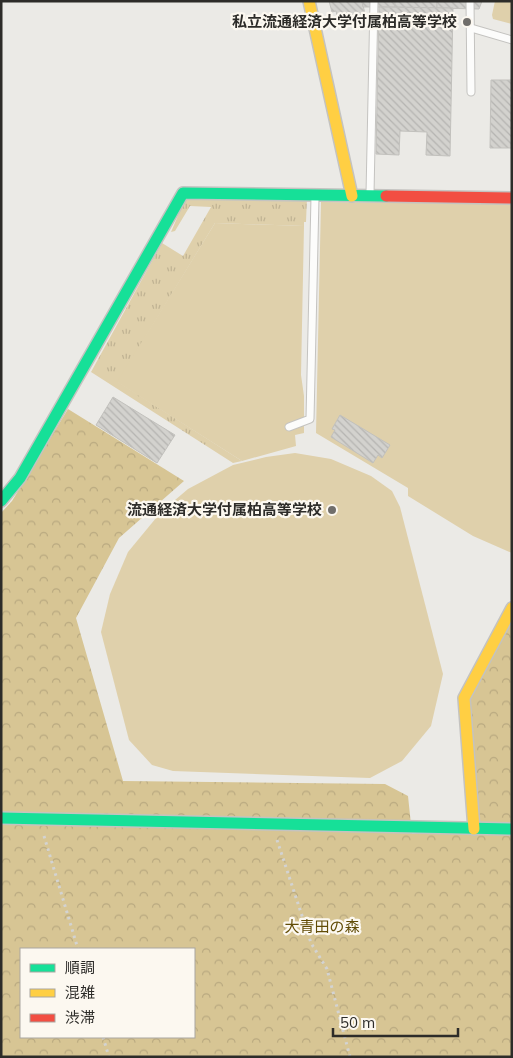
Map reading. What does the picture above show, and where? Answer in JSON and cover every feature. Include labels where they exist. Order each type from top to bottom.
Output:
[{"type":"street","points":[[309,1],[352,196]]},
{"type":"street","points":[[1,501],[20,478],[182,193],[512,198]]},
{"type":"street","points":[[474,829],[464,698],[512,608]]},
{"type":"street","points":[[1,818],[512,829]]},
{"type":"lane","points":[[370,196],[374,1]]},
{"type":"lane","points":[[470,1],[471,92]]},
{"type":"lane","points":[[471,28],[512,40]]},
{"type":"lane","points":[[289,427],[310,419],[315,196]]},
{"type":"path","points":[[39,819],[78,948]]},
{"type":"path","points":[[272,825],[312,942],[327,969],[350,1057]]},
{"type":"path","points":[[103,1038],[109,1057]]},
{"type":"green space","points":[[495,1],[512,1],[512,24],[493,19]]},
{"type":"green space","points":[[186,197],[307,198],[306,222],[304,222],[304,226],[215,223],[118,382],[242,461],[233,463],[91,372],[162,243],[183,256],[211,207],[190,206],[175,231],[171,232]]},
{"type":"green space","points":[[321,202],[512,204],[512,553],[473,536],[408,496],[408,488],[316,433]]},
{"type":"green space","points":[[215,223],[304,226],[301,375],[304,396],[304,433],[295,435],[296,446],[242,461],[117,382]]},
{"type":"green space","name":"大青田の森","points":[[68,409],[184,481],[119,538],[76,618],[123,781],[385,784],[408,796],[412,834],[478,834],[470,700],[512,618],[512,1057],[1,1057],[1,513],[12,501]]},
{"type":"green space","points":[[295,453],[331,459],[371,476],[392,491],[400,507],[443,674],[431,726],[402,761],[370,778],[173,771],[152,765],[129,740],[101,632],[110,594],[128,552],[161,512],[188,489],[233,465],[266,457]]},
{"type":"building","points":[[329,1],[362,1],[366,18],[339,24],[336,11],[332,12]]},
{"type":"building","points":[[362,1],[395,1],[395,7],[363,7]]},
{"type":"building","points":[[395,1],[437,1],[437,8],[395,7]]},
{"type":"building","points":[[437,1],[482,1],[479,9],[437,8]]},
{"type":"building","points":[[379,7],[453,8],[450,156],[426,155],[427,132],[400,131],[399,155],[376,154]]},
{"type":"building","points":[[491,80],[512,80],[512,148],[490,148]]},
{"type":"building","points":[[113,397],[175,435],[157,463],[96,425]]},
{"type":"building","points":[[340,415],[390,445],[382,458],[378,455],[373,463],[331,437],[335,430],[332,429]]},
{"type":"traffic: fast","points":[[1,501],[20,478],[183,193],[386,196]]},
{"type":"traffic: fast","points":[[1,818],[512,829]]},
{"type":"traffic: slow","points":[[309,1],[352,196]]},
{"type":"traffic: slow","points":[[474,829],[464,698],[512,608]]},
{"type":"traffic: jam","points":[[386,196],[512,198]]},
{"type":"place","name":"私立流通経済大学付属柏高等学校","points":[[467,22]]},
{"type":"place","name":"流通経済大学付属柏高等学校","points":[[332,510]]}]
